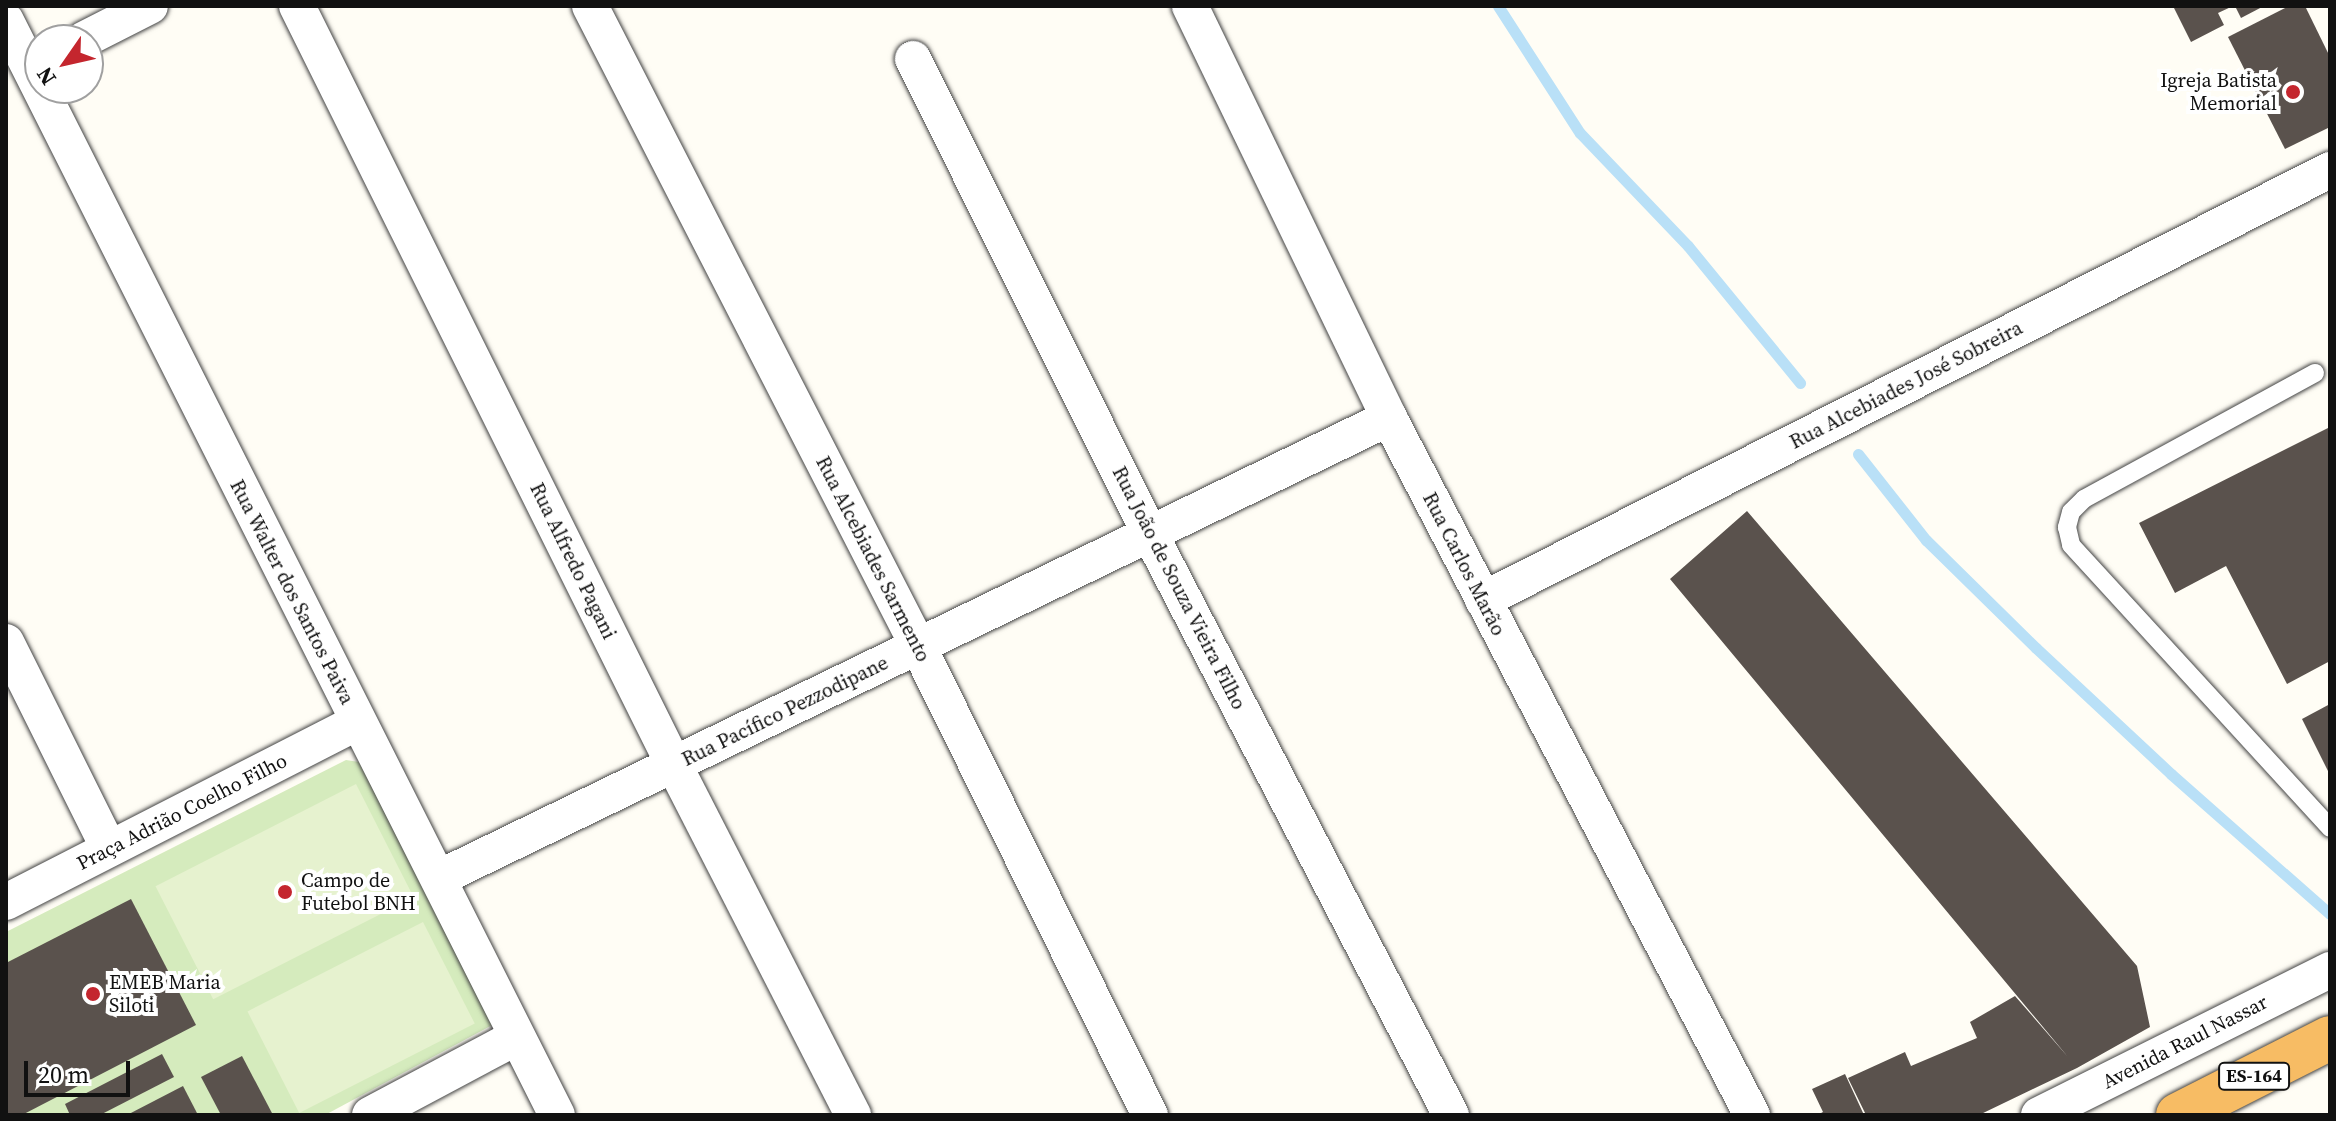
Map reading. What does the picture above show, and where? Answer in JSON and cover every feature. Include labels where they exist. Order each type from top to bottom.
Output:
[{"type":"highway","name":"ES-164","points":[[2178,1115],[2330,1038]]},
{"type":"street","points":[[104,29],[150,6]]},
{"type":"street","name":"Rua Alfredo Pagani","points":[[297,6],[674,765],[853,1115]]},
{"type":"street","name":"Rua Alcebiades Sarmento","points":[[590,6],[918,646],[1150,1115]]},
{"type":"street","name":"Rua Carlos Marão","points":[[1190,6],[1389,418],[1752,1115]]},
{"type":"street","name":"Rua Walter dos Santos Paiva","points":[[6,21],[24,66]]},
{"type":"street","name":"Rua João de Souza Vieira Filho","points":[[913,59],[1150,534],[1451,1115]]},
{"type":"street","name":"Rua Walter dos Santos Paiva","points":[[43,104],[557,1115]]},
{"type":"street","name":"Rua Alcebiades José Sobreira","points":[[1483,600],[2330,170]]},
{"type":"street","name":"Rua Pacífico Pezzodipane","points":[[439,878],[1389,418]]},
{"type":"street","points":[[6,642],[109,849]]},
{"type":"street","name":"Praça Adrião Coelho Filho","points":[[6,902],[357,722]]},
{"type":"street","name":"Avenida Raul Nassar","points":[[2039,1115],[2330,970]]},
{"type":"street","points":[[370,1115],[517,1037]]},
{"type":"lane","points":[[2315,373],[2084,499],[2071,512],[2067,527],[2071,545],[2330,828]]},
{"type":"green space","points":[[346,760],[359,762],[496,1023],[325,1115],[6,1115],[6,932]]},
{"type":"green space","name":"Campo de Futebol BNH","points":[[356,784],[414,897],[213,999],[156,886]]},
{"type":"green space","points":[[423,922],[475,1024],[299,1113],[247,1011]]},
{"type":"building","points":[[2173,6],[2233,6],[2218,13],[2224,25],[2191,42]]},
{"type":"building","points":[[2235,6],[2264,6],[2241,18]]},
{"type":"building","name":"Igreja Batista Memorial","points":[[2289,6],[2305,6],[2330,57],[2330,127],[2285,149],[2228,37]]},
{"type":"building","points":[[2330,427],[2330,661],[2287,684],[2226,566],[2175,593],[2139,523]]},
{"type":"building","points":[[1747,511],[2137,966],[2150,1027],[2077,1068],[1979,1115],[1866,1115],[1848,1078],[1905,1052],[1911,1066],[1977,1038],[1970,1022],[2015,996],[2068,1057],[1670,579]]},
{"type":"building","points":[[2330,704],[2330,775],[2302,719]]},
{"type":"building","name":"EMEB Maria Siloti","points":[[131,899],[196,1025],[22,1115],[8,1115],[6,963]]},
{"type":"building","points":[[162,1054],[174,1077],[100,1115],[70,1115],[65,1104]]},
{"type":"building","points":[[242,1056],[273,1115],[221,1115],[201,1077]]},
{"type":"building","points":[[1845,1074],[1864,1115],[1817,1115],[1823,1112],[1812,1089]]},
{"type":"building","points":[[183,1086],[198,1115],[127,1115]]},
{"type":"waterway","points":[[1498,6],[1580,133],[1688,246],[1800,383]]},
{"type":"waterway","points":[[1858,454],[1926,540],[2036,648],[2171,774],[2330,914]]},
{"type":"place","name":"Igreja Batista Memorial","points":[[2293,92]]},
{"type":"place","name":"Campo de Futebol BNH","points":[[285,892]]},
{"type":"place","name":"EMEB Maria Siloti","points":[[93,994]]}]
